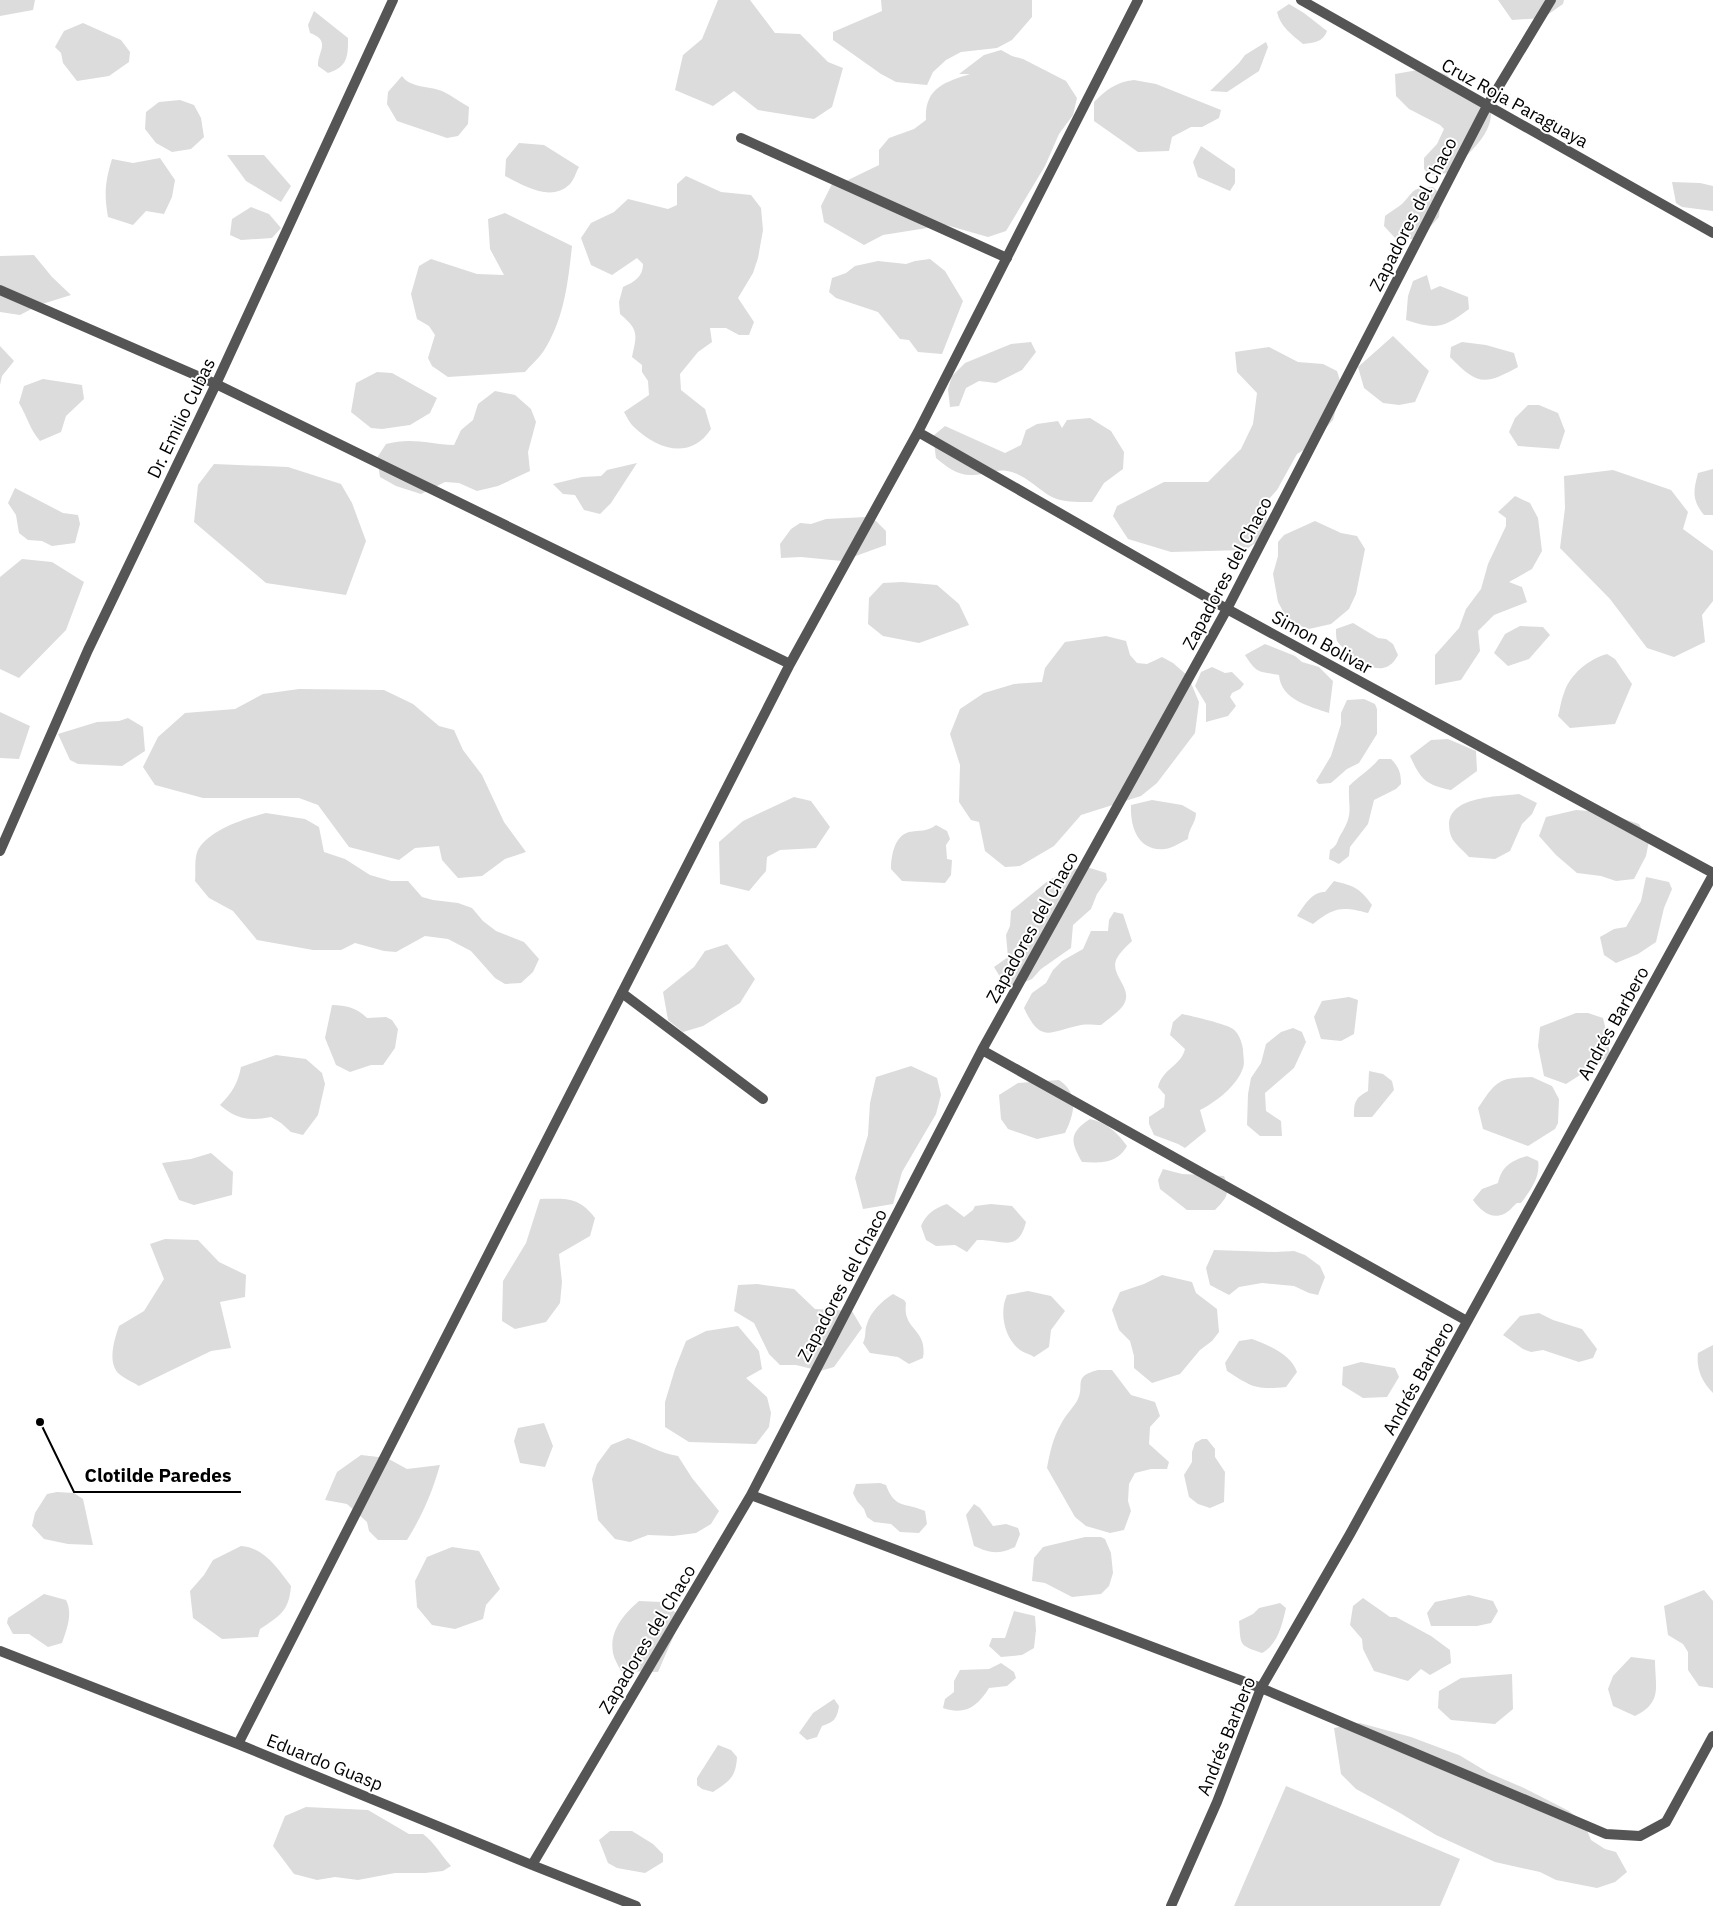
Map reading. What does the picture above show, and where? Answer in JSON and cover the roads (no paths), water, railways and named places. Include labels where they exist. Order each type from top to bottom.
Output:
[{"type":"street","name":"Dr. Emilio Cubas","points":[[0,851],[88,650],[216,384],[393,0]]},
{"type":"street","points":[[238,1744],[790,664],[918,432],[1138,0]]},
{"type":"street","name":"Cruz Roja Paraguaya","points":[[1301,0],[1713,233]]},
{"type":"street","name":"Zapadores del Chaco","points":[[532,1865],[751,1495],[982,1050],[1227,609],[1487,106],[1551,0]]},
{"type":"street","points":[[741,138],[1007,258]]},
{"type":"street","points":[[0,290],[216,384],[790,664]]},
{"type":"street","name":"Simon Bolivar","points":[[918,432],[1227,609],[1713,874]]},
{"type":"street","name":"Andrés Barbero","points":[[1171,1906],[1217,1802],[1261,1688],[1350,1534],[1713,874]]},
{"type":"street","points":[[622,993],[763,1099]]},
{"type":"street","points":[[982,1050],[1467,1321]]},
{"type":"street","points":[[751,1495],[1261,1688],[1606,1834],[1640,1836],[1666,1822],[1713,1736]]},
{"type":"street","name":"Eduardo Guasp","points":[[0,1651],[238,1744],[636,1906]]},
{"type":"place","name":"Clotilde Paredes","points":[[40,1422]]}]
